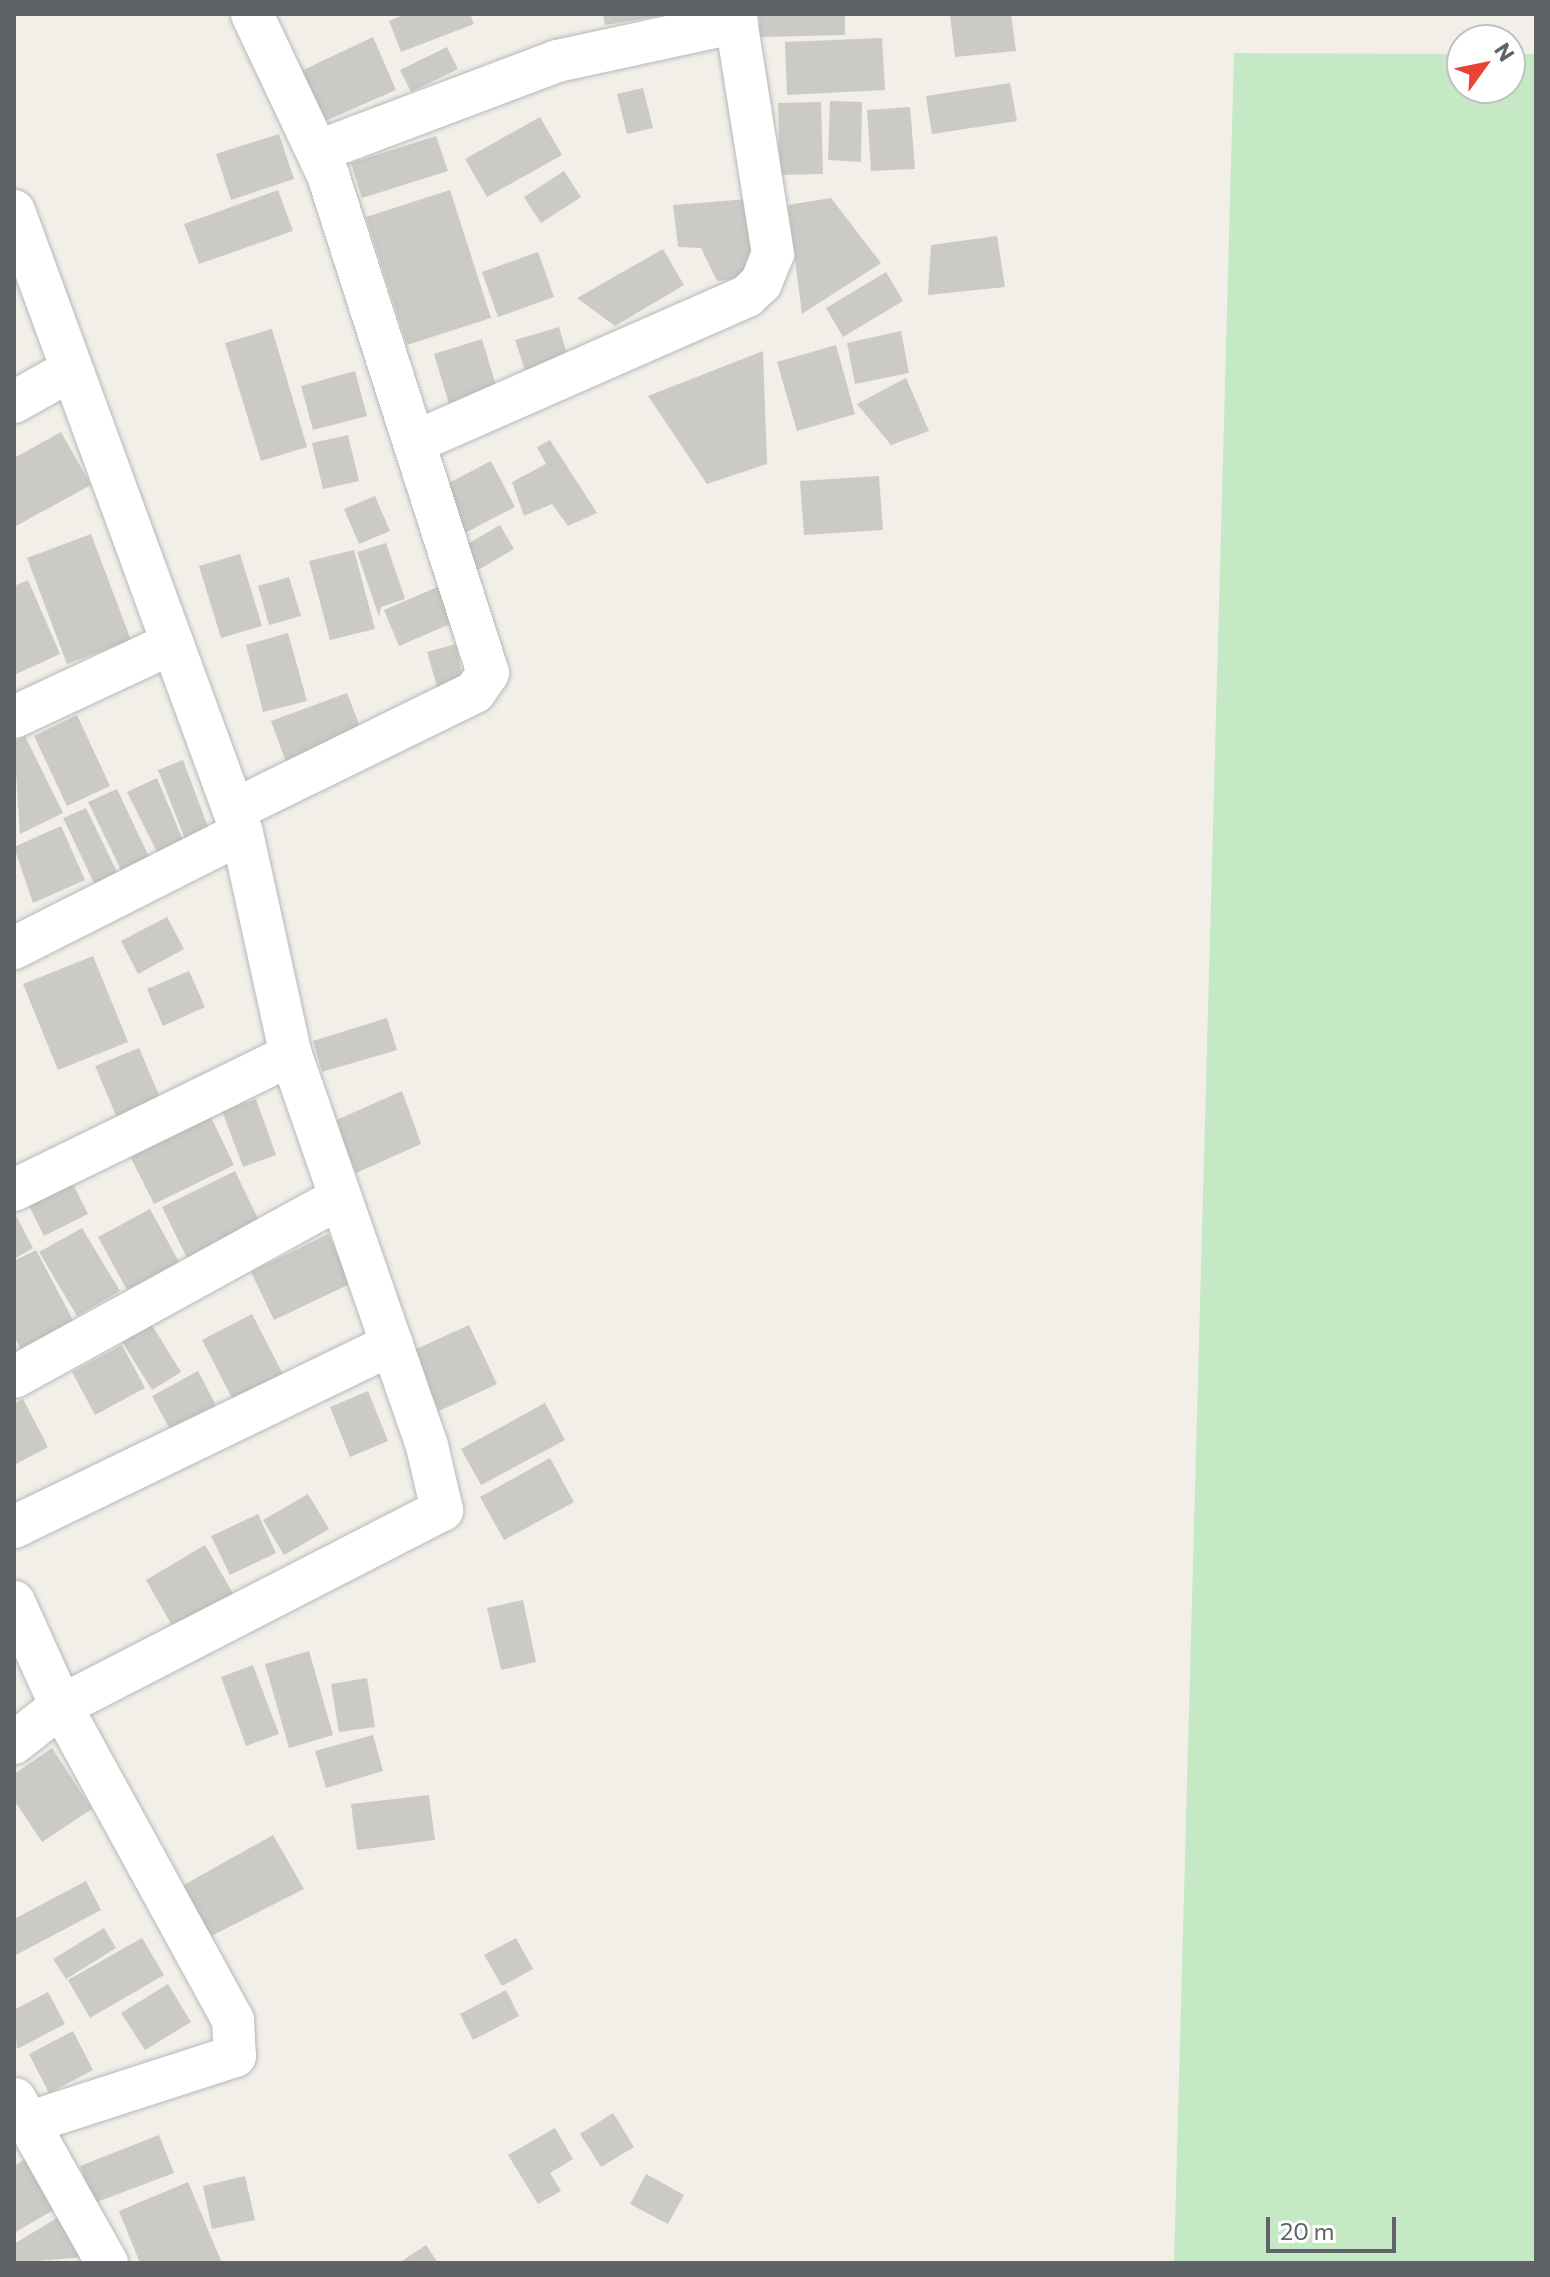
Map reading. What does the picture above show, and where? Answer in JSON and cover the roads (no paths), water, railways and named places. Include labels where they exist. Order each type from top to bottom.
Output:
[{"type":"street","points":[[14,948],[484,684],[486,661],[319,151],[252,14]]},
{"type":"street","points":[[319,151],[557,61],[736,18],[773,254],[761,283],[747,296],[415,442]]},
{"type":"street","points":[[14,211],[238,821],[291,1055],[392,1344],[442,1510],[61,1706],[14,1743]]},
{"type":"street","points":[[14,402],[71,370]]},
{"type":"street","points":[[14,717],[173,643]]},
{"type":"street","points":[[14,1190],[291,1055]]},
{"type":"street","points":[[14,1377],[340,1198]]},
{"type":"street","points":[[14,1527],[392,1344]]},
{"type":"street","points":[[14,1602],[61,1706],[233,2020],[235,2056],[204,2072],[21,2111],[107,2263]]}]
